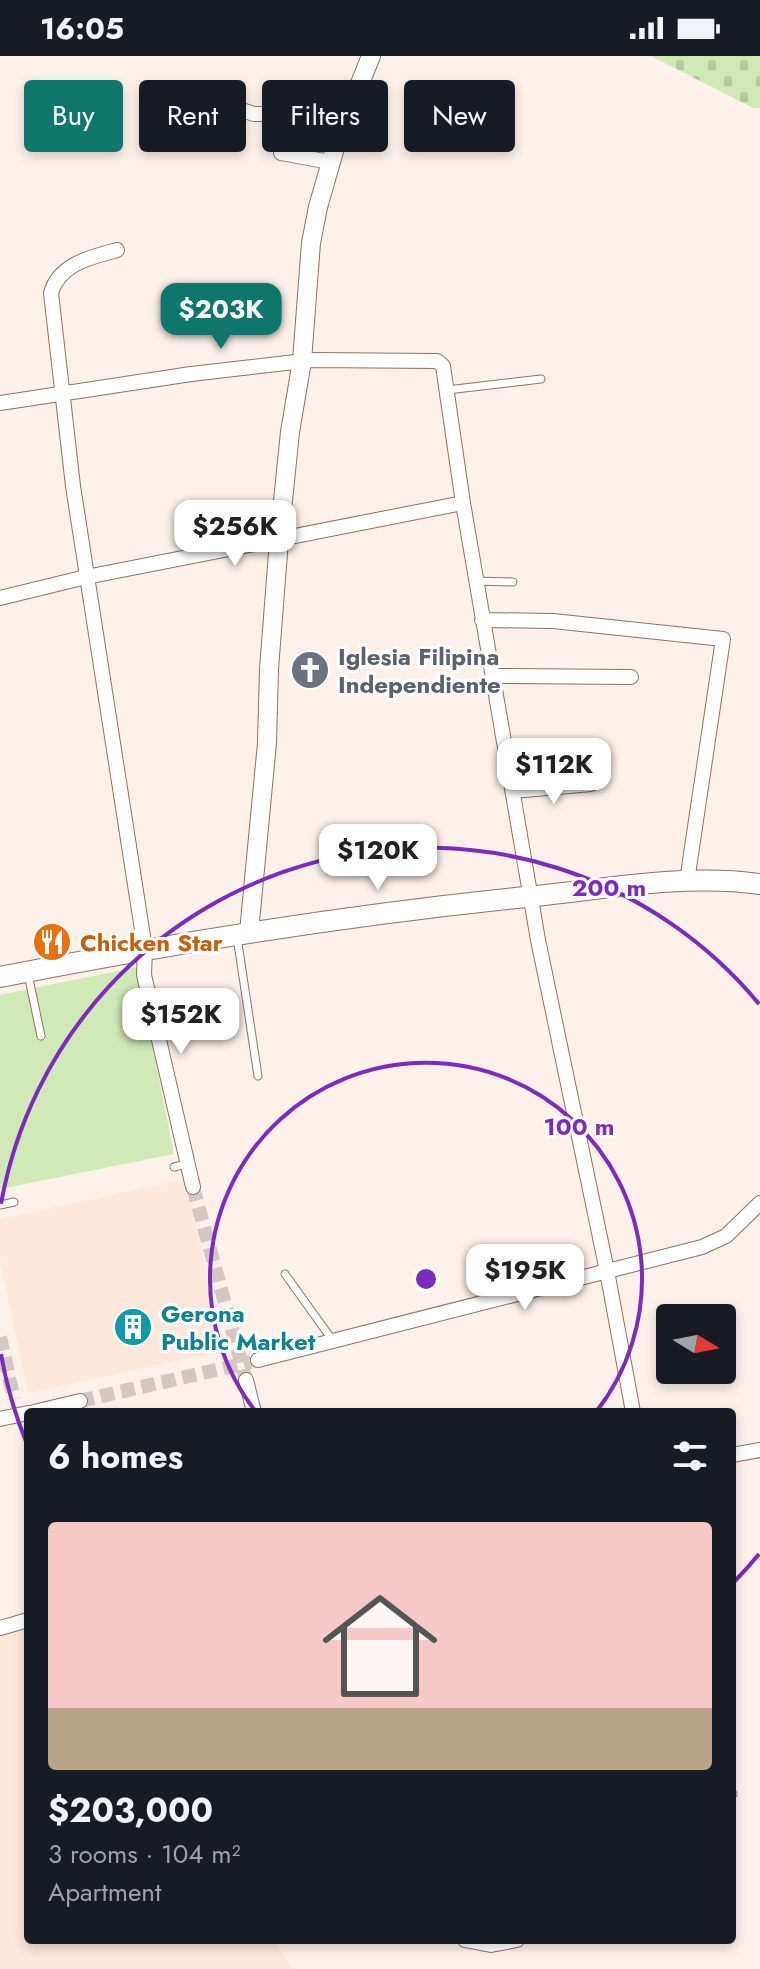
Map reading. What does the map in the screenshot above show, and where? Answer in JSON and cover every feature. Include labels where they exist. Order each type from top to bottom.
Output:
[{"type":"main road","points":[[0,977],[243,933],[531,896],[687,881],[760,884]]},
{"type":"street","points":[[361,80],[371,56]]},
{"type":"street","points":[[243,933],[267,743],[279,540],[302,361],[311,243],[333,152]]},
{"type":"street","points":[[281,153],[330,162]]},
{"type":"street","points":[[117,250],[70,268],[51,293],[73,486],[145,949],[146,987],[180,1165],[193,1187]]},
{"type":"street","points":[[0,403],[191,374],[302,361],[437,361],[443,366],[482,620],[531,896],[632,1408]]},
{"type":"street","points":[[0,598],[86,577],[463,503]]},
{"type":"street","points":[[482,620],[553,621],[723,639],[687,881]]},
{"type":"street","points":[[493,676],[631,677]]},
{"type":"street","points":[[513,791],[591,784]]},
{"type":"street","points":[[258,1360],[717,1242],[760,1203]]},
{"type":"street","points":[[246,1380],[253,1408]]},
{"type":"street","points":[[14,1399],[24,1412]]},
{"type":"street","points":[[51,1408],[80,1401]]},
{"type":"street","points":[[0,1419],[24,1414]]},
{"type":"street","points":[[736,1454],[760,1450]]},
{"type":"street","points":[[0,1628],[24,1621]]},
{"type":"lane","points":[[447,390],[541,379]]},
{"type":"lane","points":[[476,581],[513,582]]},
{"type":"lane","points":[[243,933],[258,1076]]},
{"type":"lane","points":[[28,972],[41,1036]]},
{"type":"lane","points":[[0,1205],[14,1202]]},
{"type":"lane","points":[[285,1274],[333,1341]]},
{"type":"shaded area","name":"Gerona Public Market","points":[[186,1179],[223,1351],[28,1393],[0,1261],[0,1219]]},
{"type":"shaded area","points":[[24,1627],[24,1944],[276,1944],[292,1969],[0,1969],[0,1633]]},
{"type":"green space","points":[[651,56],[760,56],[760,108],[753,108]]},
{"type":"green space","points":[[137,967],[174,1154],[0,1189],[0,995]]},
{"type":"tunnel","points":[[193,1187],[246,1380]]},
{"type":"tunnel","points":[[0,1337],[14,1399]]},
{"type":"tunnel","points":[[80,1401],[251,1362]]},
{"type":"place","name":"Iglesia Filipina Independiente","points":[[310,670]]},
{"type":"place","name":"Chicken Star","points":[[52,942]]},
{"type":"place","name":"Gerona Public Market","points":[[133,1327]]}]
